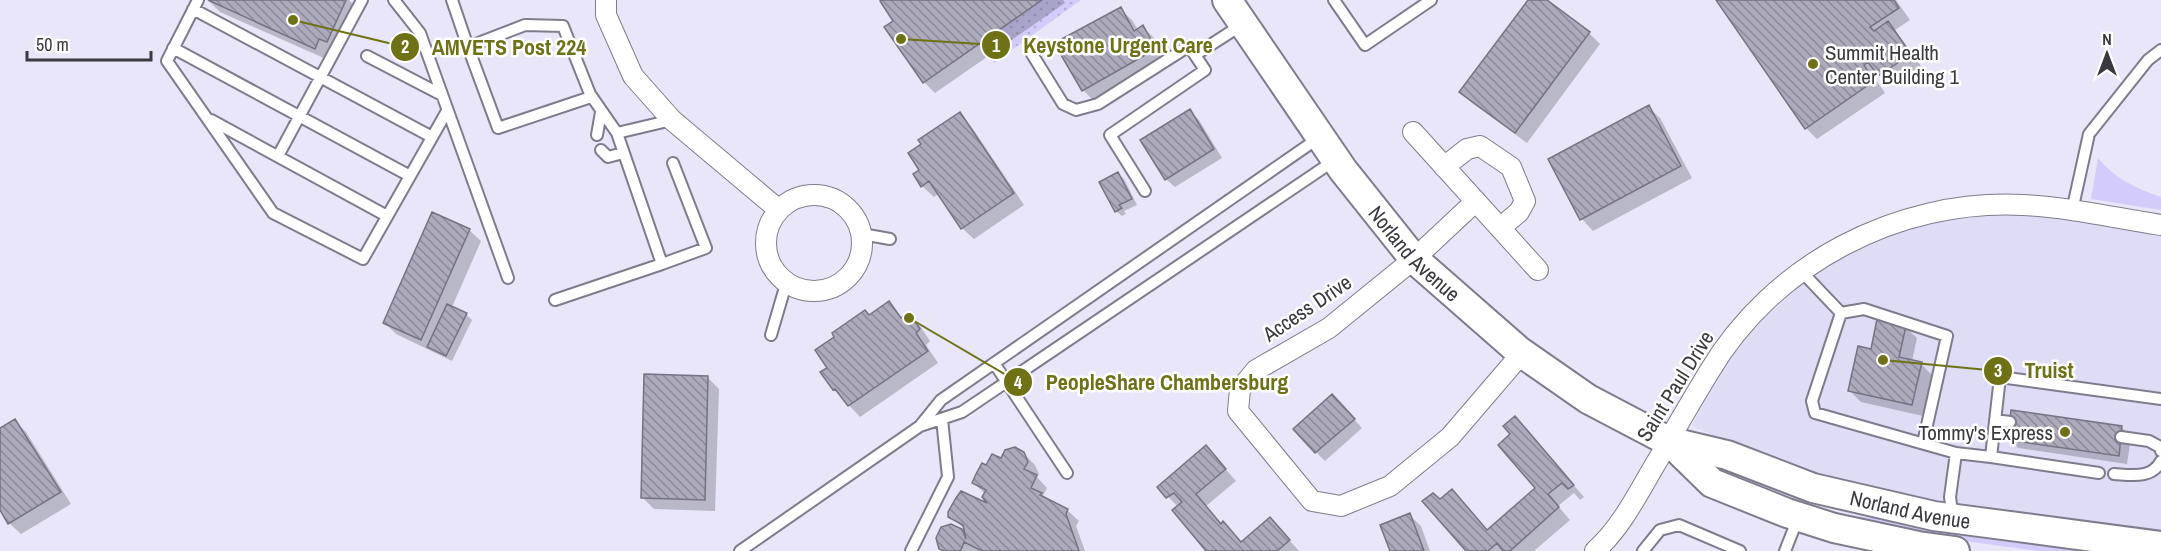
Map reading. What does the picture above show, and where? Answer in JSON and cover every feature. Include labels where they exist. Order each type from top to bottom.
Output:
[{"type":"main road","name":"Norland Avenue","points":[[1232,6],[1328,148],[1414,259],[1522,353],[1588,399],[1668,441],[1727,455],[1813,488],[1900,509],[1953,518],[2161,546]]},
{"type":"main road","name":"Norland Avenue","points":[[1668,441],[1712,483],[1799,517],[1834,528],[1918,546],[1955,551]]},
{"type":"street","points":[[606,0],[606,15],[633,76],[672,120],[779,210]]},
{"type":"street","points":[[1413,132],[1538,270]]},
{"type":"street","points":[[1444,167],[1467,149],[1480,146],[1511,167],[1525,201],[1519,212],[1500,228]]},
{"type":"street","points":[[806,195],[820,195],[835,199],[857,220],[862,234],[863,249],[858,264],[849,277],[837,287],[822,292],[806,291],[786,284],[770,265],[766,250],[766,236],[779,210],[791,201],[806,195]]},
{"type":"street","name":"Access Drive","points":[[1476,201],[1414,259],[1329,328],[1256,370],[1240,389],[1238,411],[1312,501],[1341,506],[1390,486],[1450,437],[1522,353]]},
{"type":"street","name":"Saint Paul Drive","points":[[1595,551],[1621,521],[1723,349],[1755,312],[1801,271],[1840,245],[1912,218],[1957,208],[2019,205],[2161,225]]},
{"type":"lane","points":[[278,156],[362,0]]},
{"type":"lane","points":[[394,0],[420,33],[508,278]]},
{"type":"lane","points":[[452,0],[498,128],[591,97]]},
{"type":"lane","points":[[1334,0],[1365,45],[1431,0]]},
{"type":"lane","points":[[432,137],[320,77],[195,5],[166,61],[273,213],[363,259],[447,111]]},
{"type":"lane","points":[[1195,55],[1232,6]]},
{"type":"lane","points":[[468,47],[525,25],[563,26],[591,97],[617,134],[662,264]]},
{"type":"lane","points":[[1032,54],[1063,104],[1076,110],[1098,104],[1188,46],[1205,70],[1110,135],[1145,191]]},
{"type":"lane","points":[[173,48],[410,176]]},
{"type":"lane","points":[[2072,211],[2089,134],[2148,60],[2161,50]]},
{"type":"lane","points":[[367,56],[442,95]]},
{"type":"lane","points":[[597,135],[601,112]]},
{"type":"lane","points":[[207,118],[387,216]]},
{"type":"lane","points":[[617,134],[672,120]]},
{"type":"lane","points":[[740,551],[920,426],[941,400],[994,363],[1328,148]]},
{"type":"lane","points":[[920,426],[962,412],[1328,148]]},
{"type":"lane","points":[[601,150],[608,157],[623,153]]},
{"type":"lane","points":[[555,300],[706,248],[673,163]]},
{"type":"lane","points":[[862,234],[890,239]]},
{"type":"lane","points":[[1801,271],[1841,313]]},
{"type":"lane","points":[[771,335],[786,284]]},
{"type":"lane","points":[[1841,313],[1864,309],[1947,336],[1923,443]]},
{"type":"lane","points":[[1841,313],[1812,401],[1815,412],[1956,453],[2099,473]]},
{"type":"lane","points":[[994,363],[1067,473]]},
{"type":"lane","points":[[1991,457],[2000,377],[2161,399]]},
{"type":"lane","points":[[911,551],[948,477],[942,419]]},
{"type":"lane","points":[[1995,420],[2010,422]]},
{"type":"lane","points":[[2121,437],[2149,441],[2160,447],[2161,451]]},
{"type":"lane","points":[[1953,518],[1950,497],[1956,453]]},
{"type":"lane","points":[[2114,474],[2146,475],[2158,467],[2161,460]]},
{"type":"lane","points":[[1785,551],[1799,517]]},
{"type":"lane","points":[[1643,551],[1660,530],[1679,525],[1740,551]]},
{"type":"shaded area","points":[[1042,0],[1081,0],[994,63],[981,42]]},
{"type":"shaded area","points":[[2098,158],[2126,182],[2161,197],[2161,210],[2091,199]]},
{"type":"shaded area","points":[[2029,213],[2161,232],[2161,535],[1927,507],[1818,480],[1692,426],[1728,353],[1799,287],[1853,247],[1946,218]]},
{"type":"shaded area","points":[[1733,478],[1841,515],[1899,520],[2130,551],[2037,551],[1928,536],[1844,520]]},
{"type":"building","points":[[208,0],[346,0],[327,42],[319,39],[315,49]]},
{"type":"building","points":[[1042,0],[923,83],[884,27],[893,21],[880,1]]},
{"type":"building","points":[[1528,0],[1547,0],[1590,32],[1515,133],[1459,92]]},
{"type":"building","name":"Summit Health Center Building 1","points":[[1716,0],[1894,0],[1899,8],[1870,27],[1874,31],[1888,21],[1911,54],[1878,76],[1868,62],[1864,65],[1874,81],[1805,129]]},
{"type":"building","points":[[1121,7],[1134,31],[1143,25],[1156,49],[1082,91],[1054,43]]},
{"type":"building","points":[[1649,105],[1681,166],[1580,220],[1548,159]]},
{"type":"building","points":[[1190,109],[1214,149],[1165,180],[1140,140]]},
{"type":"building","points":[[960,112],[1014,193],[961,229],[929,181],[921,187],[913,174],[919,170],[908,153],[921,144],[918,140]]},
{"type":"building","points":[[1118,172],[1132,199],[1119,205],[1122,208],[1115,212],[1099,182]]},
{"type":"building","points":[[432,212],[470,229],[421,340],[383,323]]},
{"type":"building","points":[[889,301],[901,318],[909,313],[920,329],[916,333],[928,351],[848,406],[820,372],[827,368],[815,350],[834,337],[832,333],[865,310],[869,315]]},
{"type":"building","points":[[447,304],[467,313],[446,356],[427,347]]},
{"type":"building","points":[[1877,319],[1906,326],[1899,357],[1922,362],[1912,405],[1848,391],[1858,346],[1871,349]]},
{"type":"building","points":[[644,374],[708,376],[705,500],[641,498]]},
{"type":"building","points":[[1332,394],[1355,419],[1315,453],[1293,429]]},
{"type":"building","name":"Tommy's Express","points":[[2011,410],[2122,426],[2119,456],[2008,440]]},
{"type":"building","points":[[1515,416],[1574,485],[1568,489],[1562,483],[1548,494],[1559,507],[1510,551],[1503,551],[1497,543],[1488,551],[1466,551],[1422,501],[1433,493],[1440,499],[1452,489],[1487,530],[1535,488],[1498,445],[1510,434],[1503,426]]},
{"type":"building","points":[[15,419],[61,492],[8,524],[0,510],[0,428]]},
{"type":"building","points":[[1206,445],[1226,469],[1196,494],[1221,524],[1223,521],[1241,542],[1270,517],[1290,540],[1277,551],[1206,551],[1172,510],[1182,502],[1174,493],[1166,498],[1157,487]]},
{"type":"building","points":[[1015,447],[1024,452],[1028,462],[1024,469],[1037,475],[1031,488],[1068,509],[1066,514],[1079,551],[982,551],[964,542],[961,550],[958,551],[939,549],[936,538],[941,527],[951,524],[962,529],[966,539],[963,525],[948,517],[948,512],[961,491],[987,503],[982,497],[986,490],[972,483],[976,474],[982,463],[986,465],[992,454],[1001,458],[1005,450]]},
{"type":"building","points":[[1410,513],[1424,551],[1390,551],[1380,525]]},
{"type":"place","name":"AMVETS Post 224","points":[[293,20]]},
{"type":"place","name":"Keystone Urgent Care","points":[[901,39]]},
{"type":"place","name":"Summit Health Center Building 1","points":[[1813,64]]},
{"type":"place","name":"PeopleShare Chambersburg","points":[[909,318]]},
{"type":"place","name":"Truist","points":[[1883,360]]},
{"type":"place","name":"Tommy's Express","points":[[2065,432]]}]
